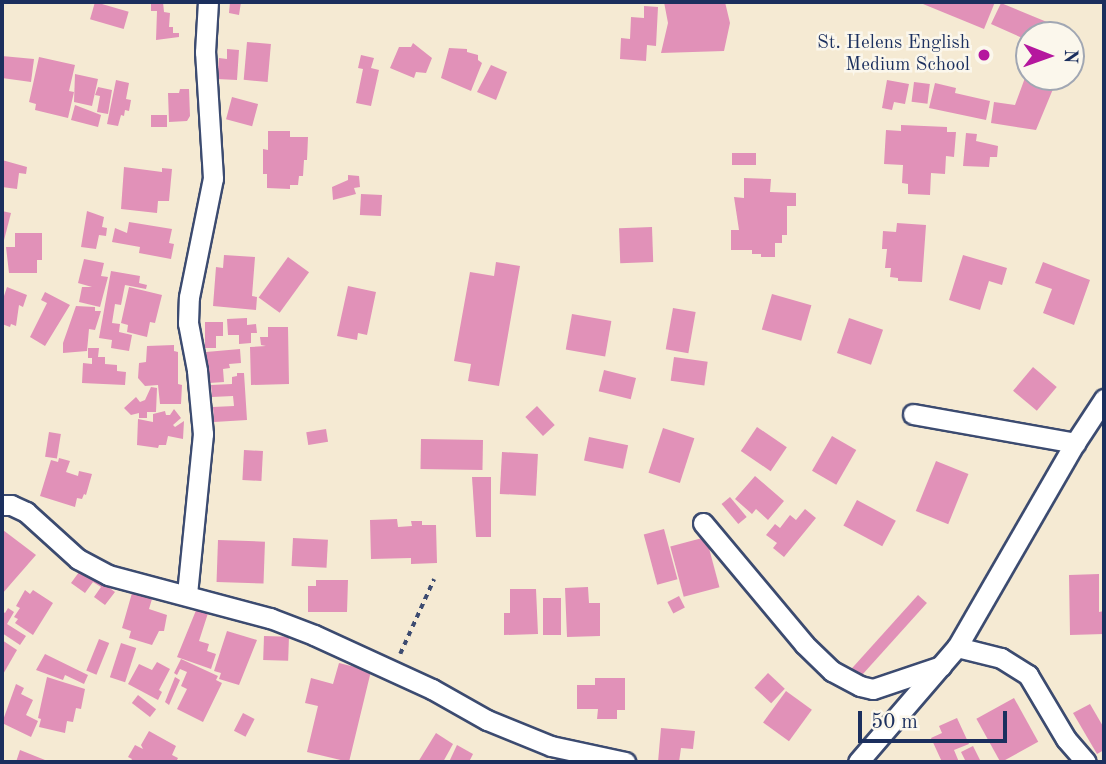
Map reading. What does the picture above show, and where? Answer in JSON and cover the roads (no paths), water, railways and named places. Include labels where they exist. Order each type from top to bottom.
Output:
[{"type":"street","points":[[187,594],[202,434],[197,370],[188,323],[189,297],[213,178],[205,52],[208,2]]},
{"type":"street","points":[[858,762],[957,647],[1075,443],[1104,399]]},
{"type":"street","points":[[913,414],[1075,443]]},
{"type":"street","points":[[2,505],[11,505],[26,512],[78,559],[108,575],[161,590],[187,594],[281,622],[432,689],[487,720],[580,758],[625,762]]},
{"type":"street","points":[[702,523],[731,560],[770,600],[804,644],[832,671],[860,687],[873,689],[942,665]]},
{"type":"street","points":[[957,647],[1001,658],[1028,674],[1066,739],[1086,762]]},
{"type":"place","name":"St. Helens English Medium School","points":[[984,55]]}]
